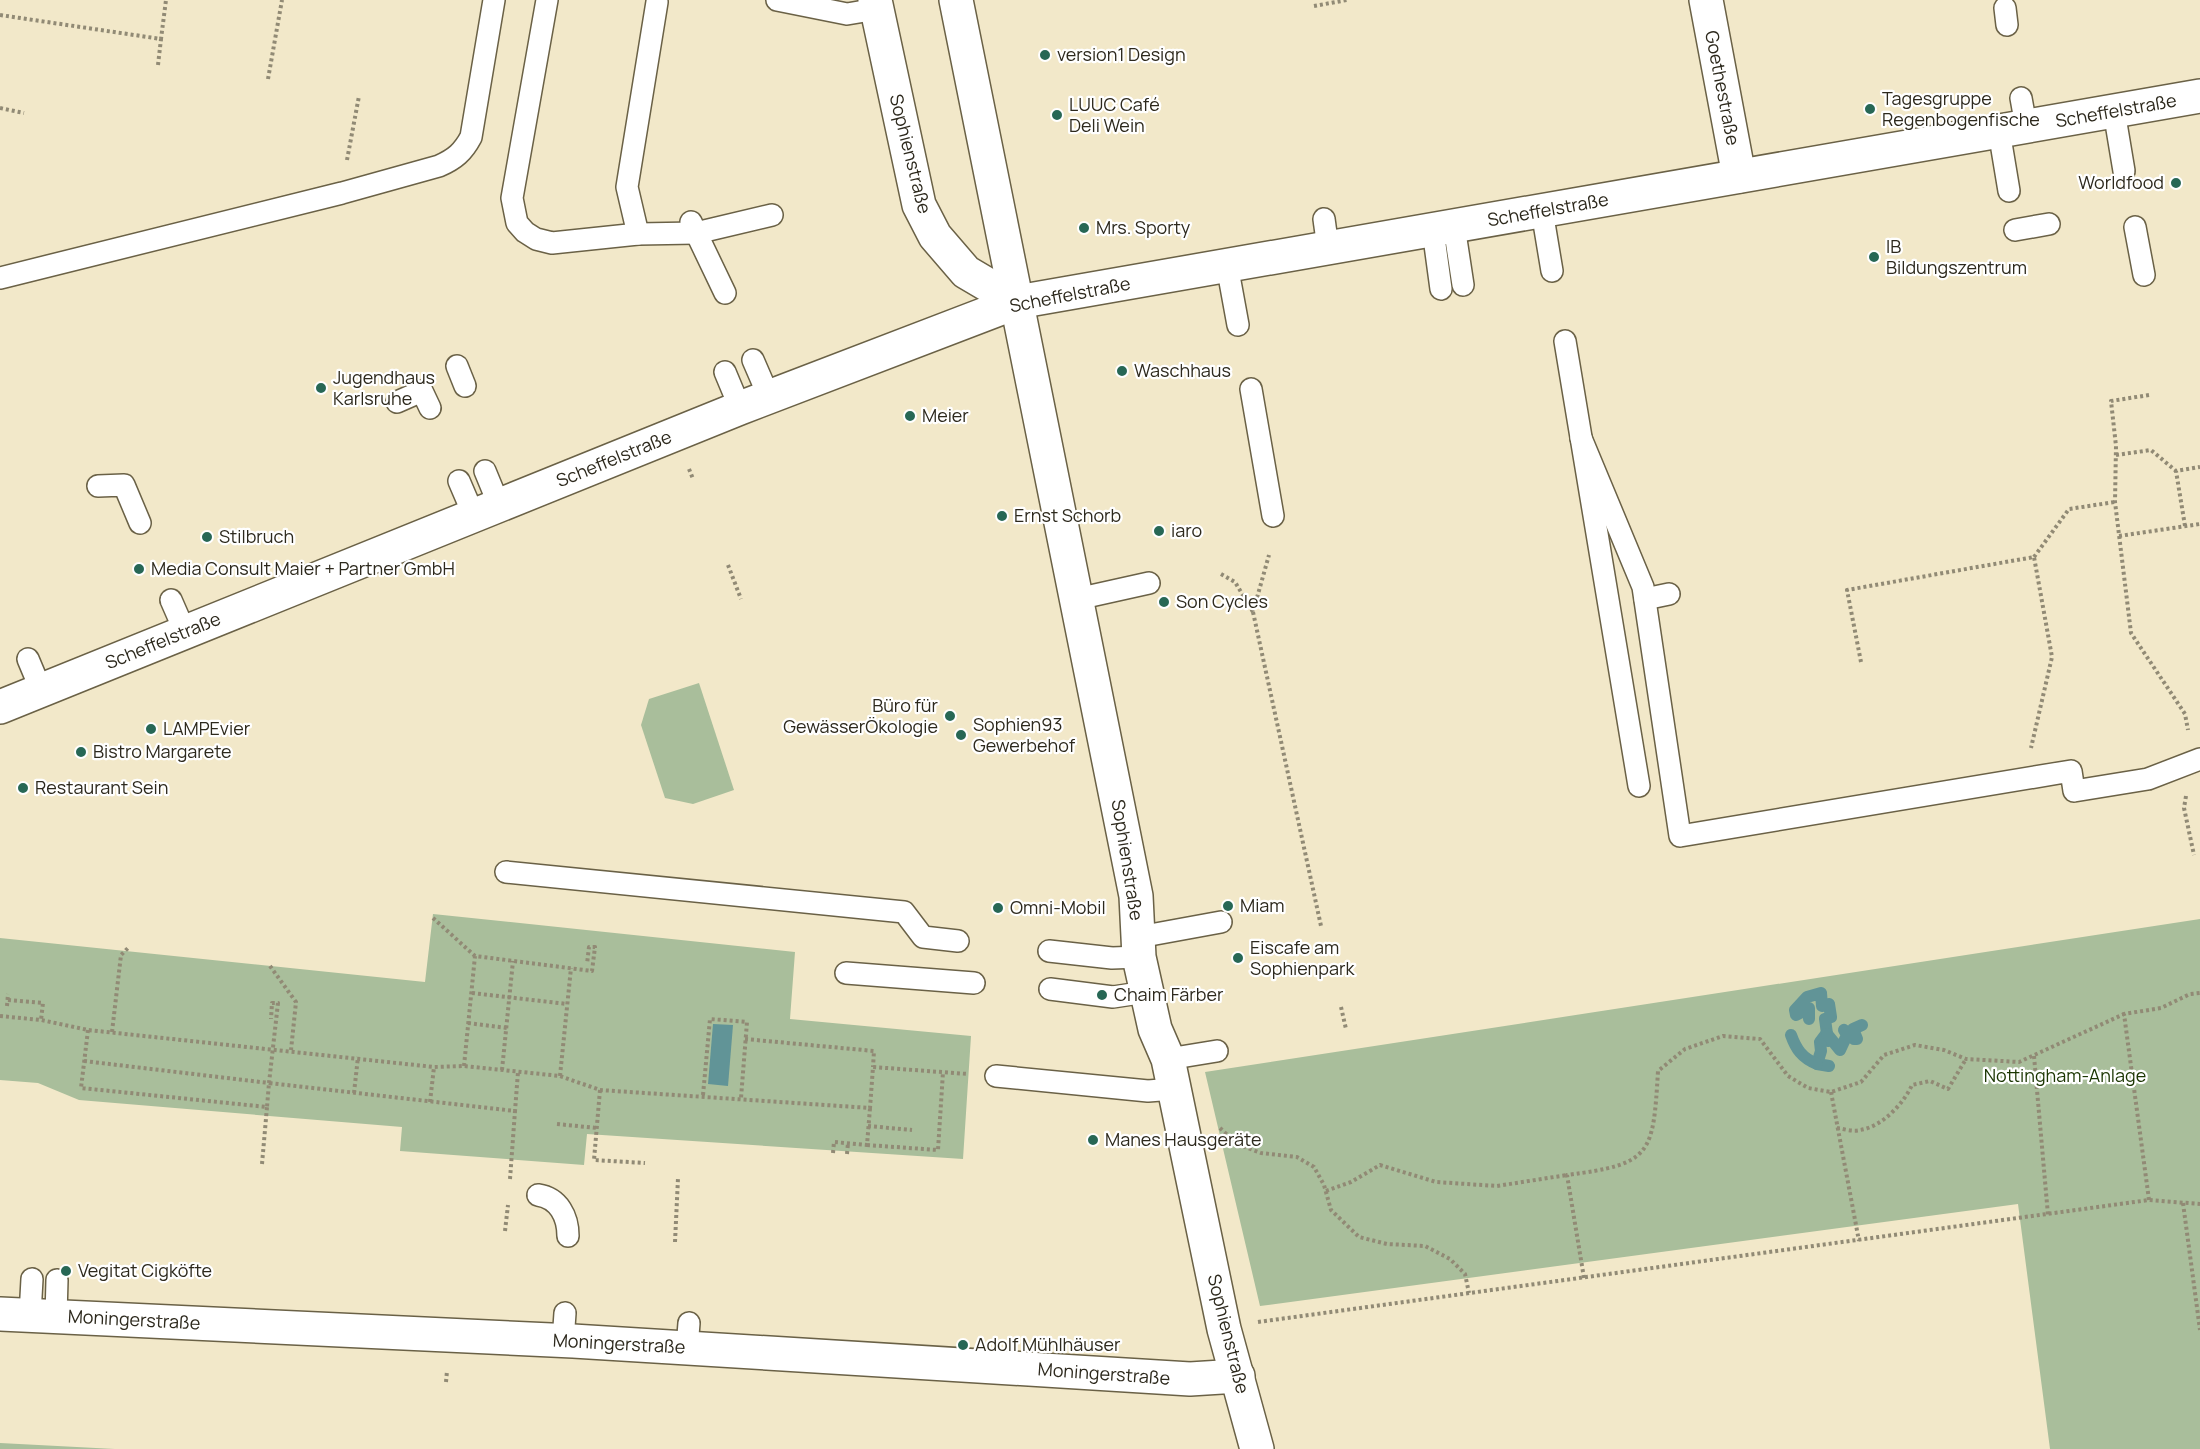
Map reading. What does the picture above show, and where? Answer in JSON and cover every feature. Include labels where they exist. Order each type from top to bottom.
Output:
[{"type":"street","name":"Sophienstraße","points":[[956,0],[1136,896],[1139,947],[1146,992],[1155,1029],[1174,1087],[1224,1329],[1257,1449]]},
{"type":"street","name":"Goethestraße","points":[[1706,0],[1739,176]]},
{"type":"street","name":"Sophienstraße","points":[[876,4],[919,205],[935,236],[966,272],[1017,302]]},
{"type":"street","name":"Scheffelstraße","points":[[0,707],[755,403],[1017,302],[1227,265],[1326,234],[1443,228],[1739,176],[2015,118],[2114,111],[2200,96]]},
{"type":"street","name":"Moningerstraße","points":[[29,1315],[564,1327],[1190,1379],[1238,1376]]},
{"type":"lane","points":[[0,278],[342,193],[439,166],[464,150],[471,137],[494,0]]},
{"type":"lane","points":[[547,0],[512,198],[517,223],[536,239],[552,243],[694,227],[772,214]]},
{"type":"lane","points":[[777,0],[848,14],[876,4]]},
{"type":"lane","points":[[638,234],[627,187],[657,2]]},
{"type":"lane","points":[[2114,111],[2124,171]]},
{"type":"lane","points":[[2009,191],[2015,118]]},
{"type":"lane","points":[[1542,211],[1552,271]]},
{"type":"lane","points":[[2015,230],[2049,224]]},
{"type":"lane","points":[[694,227],[725,293]]},
{"type":"lane","points":[[2135,227],[2144,274]]},
{"type":"lane","points":[[1443,228],[1463,285]]},
{"type":"lane","points":[[1441,289],[1443,228]]},
{"type":"lane","points":[[1227,265],[1238,325]]},
{"type":"lane","points":[[1565,342],[1639,786]]},
{"type":"lane","points":[[753,360],[755,403]]},
{"type":"lane","points":[[457,366],[465,386]]},
{"type":"lane","points":[[725,372],[755,403]]},
{"type":"lane","points":[[1251,389],[1273,516]]},
{"type":"lane","points":[[397,402],[422,391],[429,408]]},
{"type":"lane","points":[[1581,438],[1643,587],[1680,836],[2071,771],[2074,791],[2148,779],[2197,759]]},
{"type":"lane","points":[[491,468],[495,507]]},
{"type":"lane","points":[[459,482],[495,507]]},
{"type":"lane","points":[[98,486],[124,485],[140,523]]},
{"type":"lane","points":[[1077,599],[1149,584]]},
{"type":"lane","points":[[1645,599],[1669,594]]},
{"type":"lane","points":[[171,600],[185,632]]},
{"type":"lane","points":[[28,659],[40,690]]},
{"type":"lane","points":[[506,872],[904,912],[923,937],[958,941]]},
{"type":"lane","points":[[1050,951],[1112,958],[1139,947],[1221,922]]},
{"type":"lane","points":[[846,974],[974,983]]},
{"type":"lane","points":[[1050,989],[1113,997],[1146,992]]},
{"type":"lane","points":[[996,1076],[1148,1091],[1174,1087],[1217,1051]]},
{"type":"lane","points":[[538,1195],[551,1199],[564,1213],[568,1236]]},
{"type":"lane","points":[[29,1315],[32,1279]]},
{"type":"lane","points":[[29,1315],[57,1280]]},
{"type":"path","points":[[158,65],[166,0]]},
{"type":"path","points":[[268,80],[282,0]]},
{"type":"path","points":[[1314,6],[1347,0]]},
{"type":"path","points":[[0,15],[161,39]]},
{"type":"path","points":[[342,193],[359,96]]},
{"type":"path","points":[[0,108],[24,112]]},
{"type":"path","points":[[2149,395],[2110,401],[2115,455],[2115,502],[2131,633],[2185,714],[2197,759],[2184,808],[2194,855]]},
{"type":"path","points":[[2115,455],[2151,450],[2176,471],[2185,526]]},
{"type":"path","points":[[2176,471],[2200,467]]},
{"type":"path","points":[[1862,662],[1847,590],[2034,556],[2069,509],[2115,502]]},
{"type":"path","points":[[2119,536],[2200,524]]},
{"type":"path","points":[[1253,612],[1269,555]]},
{"type":"path","points":[[2023,779],[2052,657],[2034,556]]},
{"type":"path","points":[[728,566],[741,599]]},
{"type":"path","points":[[1221,574],[1235,582],[1253,612],[1321,926]]},
{"type":"path","points":[[433,918],[475,956],[592,971],[595,947],[589,946],[587,964]]},
{"type":"path","points":[[112,1032],[120,955],[128,948]]},
{"type":"path","points":[[464,1066],[475,956]]},
{"type":"path","points":[[502,1070],[513,962]]},
{"type":"path","points":[[270,966],[296,1002],[291,1050]]},
{"type":"path","points":[[560,1076],[571,968]]},
{"type":"path","points":[[471,993],[567,1004]]},
{"type":"path","points":[[1326,1191],[1351,1182],[1380,1166],[1436,1182],[1497,1186],[1611,1169],[1636,1160],[1651,1138],[1658,1071],[1685,1049],[1723,1036],[1760,1039],[1788,1076],[1808,1088],[1831,1092],[1861,1082],[1884,1055],[1915,1045],[1944,1050],[1966,1059],[2019,1062],[2124,1014],[2161,1008],[2190,994],[2200,993]]},
{"type":"path","points":[[7,1006],[8,997],[43,1003],[41,1020]]},
{"type":"path","points":[[262,1164],[278,1003],[272,1003],[271,1019]]},
{"type":"path","points":[[1341,1007],[1346,1029]]},
{"type":"path","points":[[2124,1014],[2149,1200]]},
{"type":"path","points":[[0,1016],[41,1020],[88,1030],[434,1067],[464,1066],[560,1076],[600,1090],[703,1095],[870,1108]]},
{"type":"path","points":[[703,1095],[710,1019],[747,1022],[741,1098]]},
{"type":"path","points":[[468,1023],[507,1028]]},
{"type":"path","points":[[88,1030],[81,1088],[267,1107]]},
{"type":"path","points":[[745,1039],[874,1052],[867,1145]]},
{"type":"path","points":[[2034,1056],[2048,1215]]},
{"type":"path","points":[[354,1093],[358,1058]]},
{"type":"path","points":[[1837,1128],[1861,1130],[1881,1121],[1905,1100],[1912,1085],[1930,1081],[1948,1089],[1966,1059]]},
{"type":"path","points":[[84,1061],[515,1111]]},
{"type":"path","points":[[430,1102],[434,1067]]},
{"type":"path","points":[[873,1067],[996,1076]]},
{"type":"path","points":[[509,1189],[518,1072]]},
{"type":"path","points":[[833,1152],[834,1142],[938,1150],[943,1072]]},
{"type":"path","points":[[1174,1087],[1237,1144],[1261,1153],[1297,1157],[1314,1167],[1326,1191],[1331,1210],[1359,1237],[1386,1244],[1425,1246],[1442,1254],[1465,1274],[1469,1293]]},
{"type":"path","points":[[600,1090],[594,1160],[645,1164]]},
{"type":"path","points":[[1831,1092],[1859,1241]]},
{"type":"path","points":[[556,1124],[597,1128]]},
{"type":"path","points":[[868,1126],[912,1130]]},
{"type":"path","points":[[847,1154],[848,1143]]},
{"type":"path","points":[[1567,1175],[1584,1278]]},
{"type":"path","points":[[675,1242],[678,1178]]},
{"type":"path","points":[[506,1231],[508,1199]]},
{"type":"path","points":[[1224,1329],[1469,1293],[2149,1200],[2200,1204]]},
{"type":"path","points":[[2183,1203],[2200,1330]]},
{"type":"green space","points":[[699,683],[734,790],[693,804],[665,798],[641,725],[649,699]]},
{"type":"green space","points":[[433,914],[795,952],[790,1019],[971,1036],[963,1159],[587,1134],[584,1165],[400,1151],[402,1127],[79,1100],[38,1083],[0,1080],[0,938],[425,982]]},
{"type":"green space","name":"Nottingham-Anlage","points":[[2200,919],[2200,1449],[2050,1449],[2018,1204],[1260,1306],[1205,1072]]},
{"type":"green space","points":[[0,1443],[115,1449],[0,1449]]},
{"type":"water","points":[[713,1024],[733,1025],[728,1086],[708,1084]]},
{"type":"waterway","points":[[1809,1019],[1809,1008],[1796,1015],[1795,1010],[1807,997],[1821,993],[1822,1006],[1829,1004],[1831,1017],[1825,1019],[1828,1041]]},
{"type":"waterway","points":[[1827,1034],[1840,1050],[1847,1035],[1844,1030],[1857,1039],[1853,1029],[1862,1025]]},
{"type":"waterway","points":[[1826,1034],[1820,1042],[1821,1051],[1817,1064],[1829,1066]]},
{"type":"waterway","points":[[1791,1035],[1800,1052],[1817,1064]]},
{"type":"place","name":"version1 Design","points":[[1045,55]]},
{"type":"place","name":"Tagesgruppe Regenbogenfische","points":[[1870,109]]},
{"type":"place","name":"LUUC Café Deli Wein","points":[[1057,115]]},
{"type":"place","name":"Worldfood","points":[[2176,183]]},
{"type":"place","name":"Mrs. Sporty","points":[[1084,228]]},
{"type":"place","name":"IB Bildungszentrum","points":[[1874,257]]},
{"type":"place","name":"Waschhaus","points":[[1122,371]]},
{"type":"place","name":"Jugendhaus Karlsruhe","points":[[321,388]]},
{"type":"place","name":"Meier","points":[[910,416]]},
{"type":"place","name":"Ernst Schorb","points":[[1002,516]]},
{"type":"place","name":"iaro","points":[[1159,531]]},
{"type":"place","name":"Stilbruch","points":[[207,537]]},
{"type":"place","name":"Media Consult Maier + Partner GmbH","points":[[139,569]]},
{"type":"place","name":"Son Cycles","points":[[1164,602]]},
{"type":"place","name":"Büro für GewässerÖkologie","points":[[950,716]]},
{"type":"place","name":"LAMPEvier","points":[[151,729]]},
{"type":"place","name":"Sophien93 Gewerbehof","points":[[961,735]]},
{"type":"place","name":"Bistro Margarete","points":[[81,752]]},
{"type":"place","name":"Restaurant Sein","points":[[23,788]]},
{"type":"place","name":"Miam","points":[[1228,906]]},
{"type":"place","name":"Omni-Mobil","points":[[998,908]]},
{"type":"place","name":"Eiscafe am Sophienpark","points":[[1238,958]]},
{"type":"place","name":"Chaim Färber","points":[[1102,995]]},
{"type":"place","name":"Manes Hausgeräte","points":[[1093,1140]]},
{"type":"place","name":"Vegitat Cigköfte","points":[[66,1271]]},
{"type":"place","name":"Adolf Mühlhäuser","points":[[963,1345]]}]
